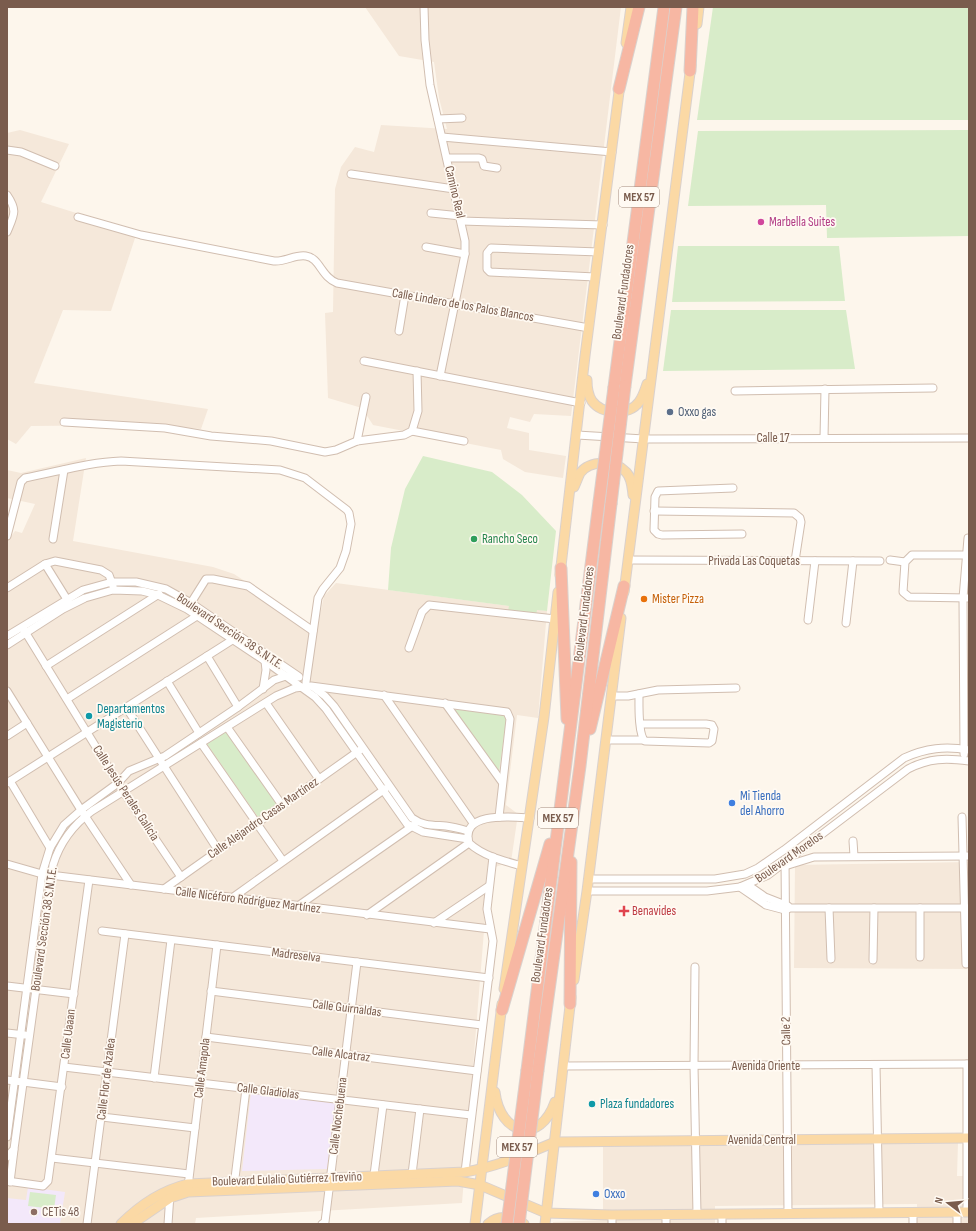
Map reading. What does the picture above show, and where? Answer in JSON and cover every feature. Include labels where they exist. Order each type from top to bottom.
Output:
[{"type":"highway","points":[[619,89],[639,7]]},
{"type":"highway","name":"Boulevard Fundadores","points":[[507,1224],[580,766],[604,575],[620,387],[664,7]]},
{"type":"highway","name":"Boulevard Fundadores","points":[[518,1224],[532,1070],[559,813],[592,566],[676,7]]},
{"type":"highway","points":[[690,71],[693,7]]},
{"type":"highway","points":[[561,568],[568,750]]},
{"type":"highway","points":[[580,766],[625,583]]},
{"type":"highway","points":[[502,1010],[559,813]]},
{"type":"highway","points":[[570,833],[572,876],[570,1004]]},
{"type":"main road","points":[[475,1224],[512,929],[530,818],[566,530],[585,356],[631,7]]},
{"type":"main road","points":[[545,1224],[570,1004],[588,891],[627,564],[699,7]]},
{"type":"main road","points":[[585,356],[587,383],[592,401],[602,409],[615,412],[625,412],[639,403],[644,394],[654,357]]},
{"type":"main road","points":[[569,502],[580,473],[584,469],[592,464],[611,464],[621,467],[630,477],[632,484],[634,516]]},
{"type":"main road","points":[[494,1074],[499,1112],[504,1120],[520,1128],[533,1128],[545,1122],[551,1114],[562,1082]]},
{"type":"main road","name":"Avenida Central","points":[[555,1142],[968,1138]]},
{"type":"main road","name":"Boulevard Eulalio Gutiérrez Treviño","points":[[329,1181],[374,1175],[465,1172],[482,1169],[555,1142]]},
{"type":"main road","name":"Boulevard Eulalio Gutiérrez Treviño","points":[[121,1224],[142,1206],[188,1188],[329,1181],[469,1183],[480,1185],[546,1213]]},
{"type":"main road","name":"Boulevard Eulalio Gutiérrez Treviño","points":[[132,1224],[170,1194]]},
{"type":"main road","points":[[546,1213],[612,1219],[666,1214],[968,1212]]},
{"type":"main road","points":[[488,1224],[500,1218],[509,1217],[524,1224]]},
{"type":"street","name":"Camino Real","points":[[424,7],[427,64],[465,241],[464,254],[440,376]]},
{"type":"street","points":[[438,119],[462,118]]},
{"type":"street","points":[[442,138],[612,152]]},
{"type":"street","points":[[7,150],[21,152],[55,166]]},
{"type":"street","points":[[447,158],[479,158],[482,159],[484,166],[497,168]]},
{"type":"street","points":[[351,174],[454,189]]},
{"type":"street","points":[[7,195],[15,208],[7,232]]},
{"type":"street","points":[[431,213],[461,218],[603,225]]},
{"type":"street","name":"Calle Lindero de los Palos Blancos","points":[[78,217],[157,238],[274,261],[284,261],[305,256],[313,259],[328,278],[337,283],[589,328]]},
{"type":"street","points":[[426,247],[464,254]]},
{"type":"street","points":[[595,277],[490,272],[487,269],[487,253],[491,248],[599,252]]},
{"type":"street","points":[[399,331],[406,295]]},
{"type":"street","points":[[364,361],[581,403]]},
{"type":"street","points":[[412,431],[418,411],[417,371]]},
{"type":"street","points":[[735,391],[933,388]]},
{"type":"street","points":[[824,438],[825,389]]},
{"type":"street","points":[[357,441],[366,397]]},
{"type":"street","points":[[64,422],[165,428],[211,436],[271,441],[326,452],[336,450],[357,441],[404,434],[412,431],[464,441]]},
{"type":"street","name":"Calle 17","points":[[577,435],[644,438],[969,438]]},
{"type":"street","points":[[7,536],[21,482],[25,478],[102,462],[120,461],[280,470],[300,475],[347,510],[350,518],[350,533],[342,563],[323,589],[318,603],[306,685],[445,703],[505,712],[509,714],[510,719],[499,816]]},
{"type":"street","points":[[52,539],[64,470]]},
{"type":"street","points":[[733,488],[661,490],[656,493],[654,530],[658,534],[742,534]]},
{"type":"street","points":[[654,511],[794,513],[800,518],[801,522],[795,561]]},
{"type":"street","points":[[966,761],[966,640],[963,621],[966,598],[968,538]]},
{"type":"street","points":[[966,598],[906,596],[903,592],[906,562],[909,557],[916,554],[968,555]]},
{"type":"street","points":[[7,588],[45,564],[55,560],[101,570],[109,575],[113,590]]},
{"type":"street","points":[[890,560],[906,562]]},
{"type":"street","points":[[808,620],[815,561]]},
{"type":"street","points":[[846,623],[853,561]]},
{"type":"street","name":"Privada Las Coquetas","points":[[627,564],[880,561]]},
{"type":"street","points":[[45,564],[69,601]]},
{"type":"street","points":[[189,606],[206,579],[236,583],[253,589],[314,631]]},
{"type":"street","name":"Boulevard Sección 38 S.N.T.E.","points":[[7,645],[23,630],[89,588],[112,582],[136,582],[166,589],[189,606],[197,616],[299,676],[390,787],[408,812],[418,822]]},
{"type":"street","points":[[46,666],[166,589]]},
{"type":"street","name":"Boulevard Sección 38 S.N.T.E.","points":[[69,601],[113,590],[132,590],[158,595],[204,612],[286,676],[306,685],[329,700],[360,750],[383,792],[411,827]]},
{"type":"street","points":[[410,648],[422,612],[429,605],[555,620]]},
{"type":"street","points":[[67,699],[204,612]]},
{"type":"street","name":"Boulevard Sección 38 S.N.T.E.","points":[[7,636],[23,630]]},
{"type":"street","name":"Calle Jesús Perales Galicia","points":[[23,630],[123,791],[181,876]]},
{"type":"street","points":[[50,848],[8,782],[236,638]]},
{"type":"street","points":[[207,656],[238,707]]},
{"type":"street","name":"Boulevard Sección 38 S.N.T.E.","points":[[262,689],[266,670],[265,661]]},
{"type":"street","name":"Boulevard Sección 38 S.N.T.E.","points":[[8,1181],[24,1082],[50,875],[59,847],[83,813],[136,767],[159,759],[238,707],[274,680],[286,676],[299,676]]},
{"type":"street","points":[[167,681],[199,733]]},
{"type":"street","name":"Boulevard Sección 38 S.N.T.E.","points":[[7,1137],[16,1081],[42,874],[50,848],[64,825],[164,767],[284,692],[306,685]]},
{"type":"street","points":[[611,696],[639,694],[658,690],[736,688]]},
{"type":"street","points":[[7,691],[83,813],[131,885]]},
{"type":"street","points":[[639,694],[640,724],[643,740]]},
{"type":"street","points":[[384,695],[473,824]]},
{"type":"street","points":[[266,703],[319,779]]},
{"type":"street","points":[[445,703],[502,782]]},
{"type":"street","points":[[126,707],[218,850]]},
{"type":"street","points":[[7,736],[27,723]]},
{"type":"street","points":[[606,740],[709,743],[712,741],[714,729],[712,725],[706,724],[640,724]]},
{"type":"street","points":[[227,727],[282,805]]},
{"type":"street","points":[[201,743],[283,861]]},
{"type":"street","name":"Boulevard Morelos","points":[[589,879],[715,879],[730,878],[746,874],[758,868],[784,850],[904,758],[920,751],[934,748],[966,750]]},
{"type":"street","name":"Calle Alejandro Casas Martínez","points":[[164,889],[360,750]]},
{"type":"street","name":"Boulevard Morelos","points":[[588,891],[706,891],[740,887],[768,875],[785,864],[908,769],[920,763],[940,758],[966,761]]},
{"type":"street","points":[[232,898],[390,787]]},
{"type":"street","points":[[522,866],[493,857],[474,847],[469,841],[468,831],[473,824],[499,816],[530,818]]},
{"type":"street","points":[[962,817],[966,856],[966,964]]},
{"type":"street","points":[[298,906],[418,822],[428,826],[446,826],[468,831]]},
{"type":"street","points":[[411,827],[429,834],[469,841]]},
{"type":"street","points":[[367,915],[469,841]]},
{"type":"street","points":[[853,841],[854,856]]},
{"type":"street","name":"Calle 2","points":[[784,850],[786,907],[788,1213]]},
{"type":"street","points":[[785,864],[814,857],[966,856]]},
{"type":"street","points":[[465,1172],[493,941],[487,910],[493,857]]},
{"type":"street","name":"Calle Nicéforo Rodríguez Martínez","points":[[8,863],[42,874],[490,929]]},
{"type":"street","name":"Calle Uaaan","points":[[8,1181],[43,1186],[48,1181],[89,880]]},
{"type":"street","points":[[748,884],[765,897],[786,907]]},
{"type":"street","points":[[434,923],[489,886]]},
{"type":"street","points":[[740,887],[766,905],[786,907],[967,908]]},
{"type":"street","points":[[829,908],[831,959]]},
{"type":"street","points":[[873,960],[874,908]]},
{"type":"street","points":[[920,908],[920,957]]},
{"type":"street","name":"Madreselva","points":[[102,932],[489,978]]},
{"type":"street","name":"Calle Flor de Azalea","points":[[87,1224],[125,934]]},
{"type":"street","points":[[154,1078],[171,940]]},
{"type":"street","name":"Calle Amapola","points":[[188,1188],[216,945]]},
{"type":"street","name":"Calle Nochebuena","points":[[323,1223],[357,962]]},
{"type":"street","points":[[695,967],[694,1066],[697,1214]]},
{"type":"street","points":[[7,986],[74,994]]},
{"type":"street","name":"Calle Guirnaldas","points":[[211,991],[482,1026]]},
{"type":"street","points":[[7,1033],[29,1035]]},
{"type":"street","name":"Calle Alcatraz","points":[[206,1037],[477,1071]]},
{"type":"street","points":[[876,1064],[878,1212]]},
{"type":"street","points":[[968,1064],[968,1212]]},
{"type":"street","name":"Avenida Oriente","points":[[563,1066],[968,1064]]},
{"type":"street","name":"Calle Gladiolas","points":[[64,1067],[471,1115]]},
{"type":"street","points":[[7,1080],[62,1087]]},
{"type":"street","points":[[235,1185],[246,1089]]},
{"type":"street","points":[[374,1175],[383,1105]]},
{"type":"street","points":[[412,1174],[420,1109]]},
{"type":"street","points":[[102,1117],[194,1128]]},
{"type":"street","points":[[8,1127],[17,1128]]},
{"type":"street","points":[[7,1157],[14,1150]]},
{"type":"street","points":[[52,1158],[189,1174]]},
{"type":"street","points":[[168,1224],[170,1194]]},
{"type":"street","points":[[913,1212],[913,1224]]},
{"type":"street","points":[[957,1212],[957,1224]]},
{"type":"street","points":[[666,1214],[666,1224]]},
{"type":"street","points":[[722,1214],[722,1224]]},
{"type":"shaded area","points":[[365,7],[621,7],[571,416],[534,414],[530,422],[510,417],[507,428],[529,433],[529,450],[566,456],[563,478],[525,472],[503,459],[501,450],[373,425],[362,408],[328,398],[325,313],[333,312],[335,189],[341,167],[355,147],[374,152],[381,125],[447,129],[439,98],[434,62],[399,56]]},
{"type":"shaded area","points":[[20,130],[69,144],[41,202],[137,232],[111,311],[63,310],[34,383],[208,409],[201,429],[138,425],[31,426],[16,444],[7,439],[7,133]]},
{"type":"shaded area","points":[[86,458],[73,541],[213,567],[234,574],[317,629],[324,596],[336,583],[547,611],[538,718],[517,715],[506,805],[518,814],[511,862],[492,868],[486,906],[462,1203],[196,1218],[195,1224],[7,1224],[7,542],[15,531],[22,533],[35,504],[7,498],[7,470],[21,473]]},
{"type":"shaded area","points":[[969,862],[969,969],[794,968],[795,865]]},
{"type":"shaded area","points":[[251,1092],[336,1102],[327,1169],[242,1171]]},
{"type":"shaded area","points":[[958,1143],[957,1176],[969,1176],[969,1224],[917,1224],[917,1204],[715,1206],[715,1224],[553,1224],[553,1222],[603,1220],[603,1145]]},
{"type":"shaded area","name":"CETis 48","points":[[28,1187],[65,1192],[60,1224],[7,1224],[7,1198],[26,1200]]},
{"type":"green space","points":[[713,7],[969,7],[969,120],[697,120]]},
{"type":"green space","points":[[969,130],[969,236],[827,238],[826,205],[688,206],[698,131]]},
{"type":"green space","points":[[678,246],[839,246],[845,301],[672,302]]},
{"type":"green space","points":[[671,310],[846,310],[855,369],[663,371]]},
{"type":"green space","name":"Rancho Seco","points":[[423,456],[492,472],[522,495],[556,531],[547,611],[537,610],[536,615],[508,611],[509,606],[388,590],[391,548],[405,489]]},
{"type":"green space","points":[[454,709],[507,715],[499,771]]},
{"type":"green space","points":[[227,731],[278,803],[258,817],[207,744]]},
{"type":"green space","points":[[30,1192],[56,1195],[54,1209],[28,1206]]},
{"type":"place","name":"Marbella Suites","points":[[761,222]]},
{"type":"place","name":"Oxxo gas","points":[[670,412]]},
{"type":"place","name":"Rancho Seco","points":[[474,539]]},
{"type":"place","name":"Mister Pizza","points":[[644,599]]},
{"type":"place","name":"Departamentos Magisterio","points":[[89,716]]},
{"type":"place","name":"Mi Tienda del Ahorro","points":[[732,803]]},
{"type":"place","name":"Benavides","points":[[624,911]]},
{"type":"place","name":"Plaza fundadores","points":[[592,1104]]},
{"type":"place","name":"Oxxo","points":[[596,1194]]},
{"type":"place","name":"CETis 48","points":[[34,1212]]}]
